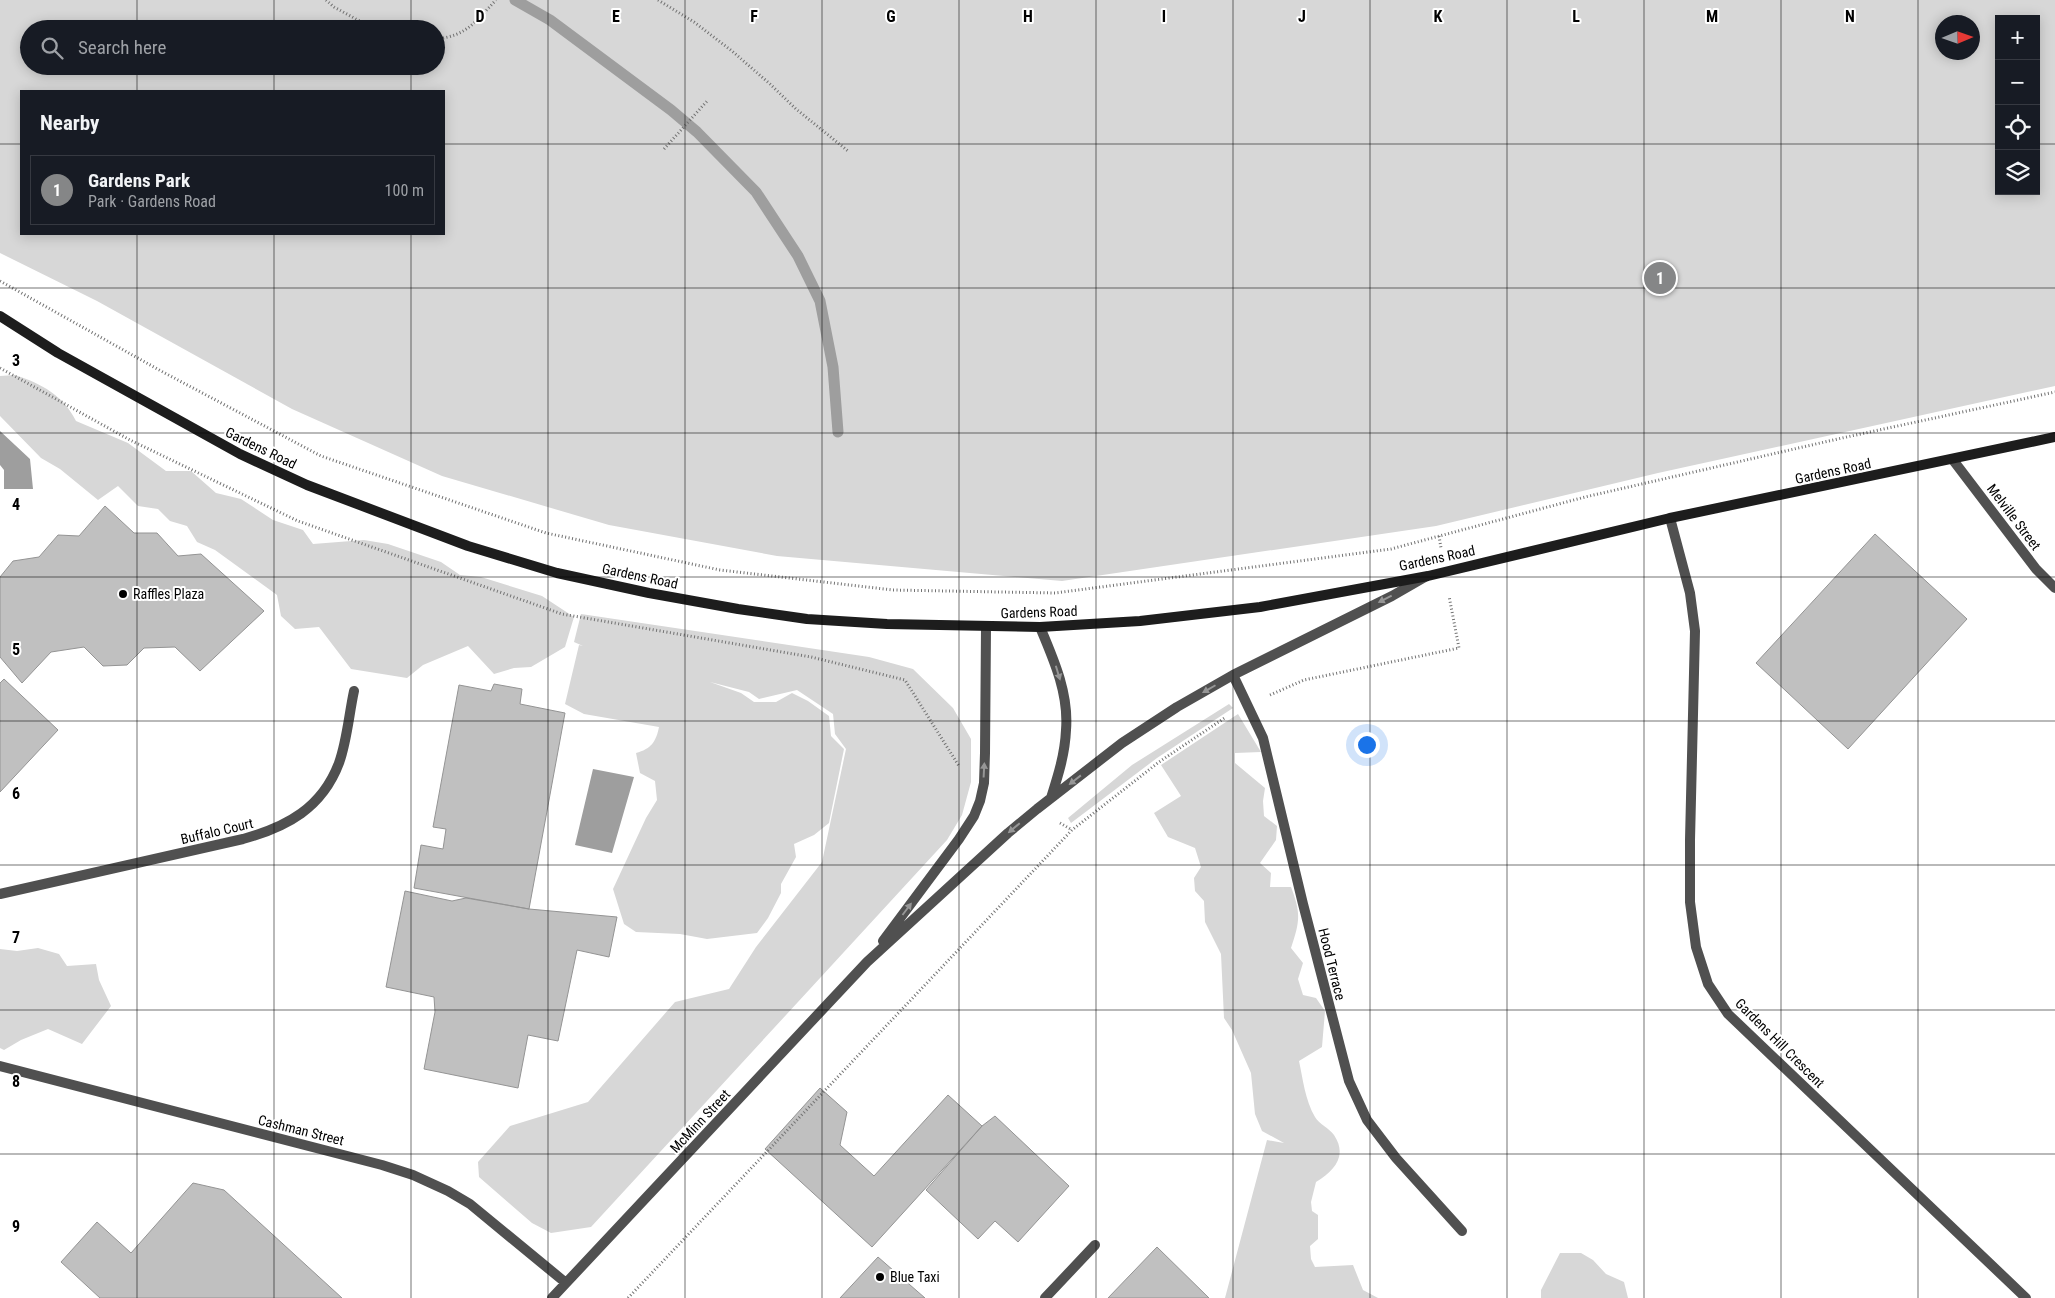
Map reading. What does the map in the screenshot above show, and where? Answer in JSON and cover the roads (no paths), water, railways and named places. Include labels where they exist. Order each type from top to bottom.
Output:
[{"type":"street","name":"Gardens Road","points":[[0,316],[58,353]]},
{"type":"street","name":"Gardens Road","points":[[0,325],[58,353],[240,454],[307,485],[468,546],[557,573],[712,605],[807,619],[887,624],[1040,628],[1140,621],[1260,607],[1428,576],[1670,518],[1953,460],[2055,437]]},
{"type":"street","name":"Melville Street","points":[[1953,460],[2036,569],[2055,588]]},
{"type":"street","name":"Gardens Hill Crescent","points":[[1670,518],[1690,593],[1695,631],[1690,902],[1696,946],[1708,984],[1728,1014],[2026,1298]]},
{"type":"street","points":[[868,962],[1008,833],[1122,743],[1233,675],[1392,596],[1428,576]]},
{"type":"street","points":[[868,962],[959,839],[974,816],[980,801],[984,783],[986,628]]},
{"type":"street","points":[[1040,628],[1054,660],[1066,710],[1066,731],[1062,758],[1052,798]]},
{"type":"street","name":"Hood Terrace","points":[[1233,675],[1263,738],[1303,904],[1349,1081],[1367,1120],[1396,1158],[1462,1231]]},
{"type":"street","name":"Buffalo Court","points":[[0,894],[243,839],[268,832],[290,821],[320,798],[332,778],[339,761],[354,691]]},
{"type":"street","name":"McMinn Street","points":[[552,1298],[868,962]]},
{"type":"street","name":"Cashman Street","points":[[0,1066],[382,1165],[413,1175],[448,1191],[470,1204],[566,1283]]},
{"type":"street","points":[[1045,1298],[1095,1244]]},
{"type":"waterway","points":[[515,0],[550,20],[671,110],[697,132],[756,192],[798,256],[820,301],[833,367],[838,432]]},
{"type":"place","name":"Gardens Park","points":[[1660,278]]},
{"type":"place","name":"Raffles Plaza","points":[[123,594]]},
{"type":"place","name":"Blue Taxi","points":[[880,1277]]}]
